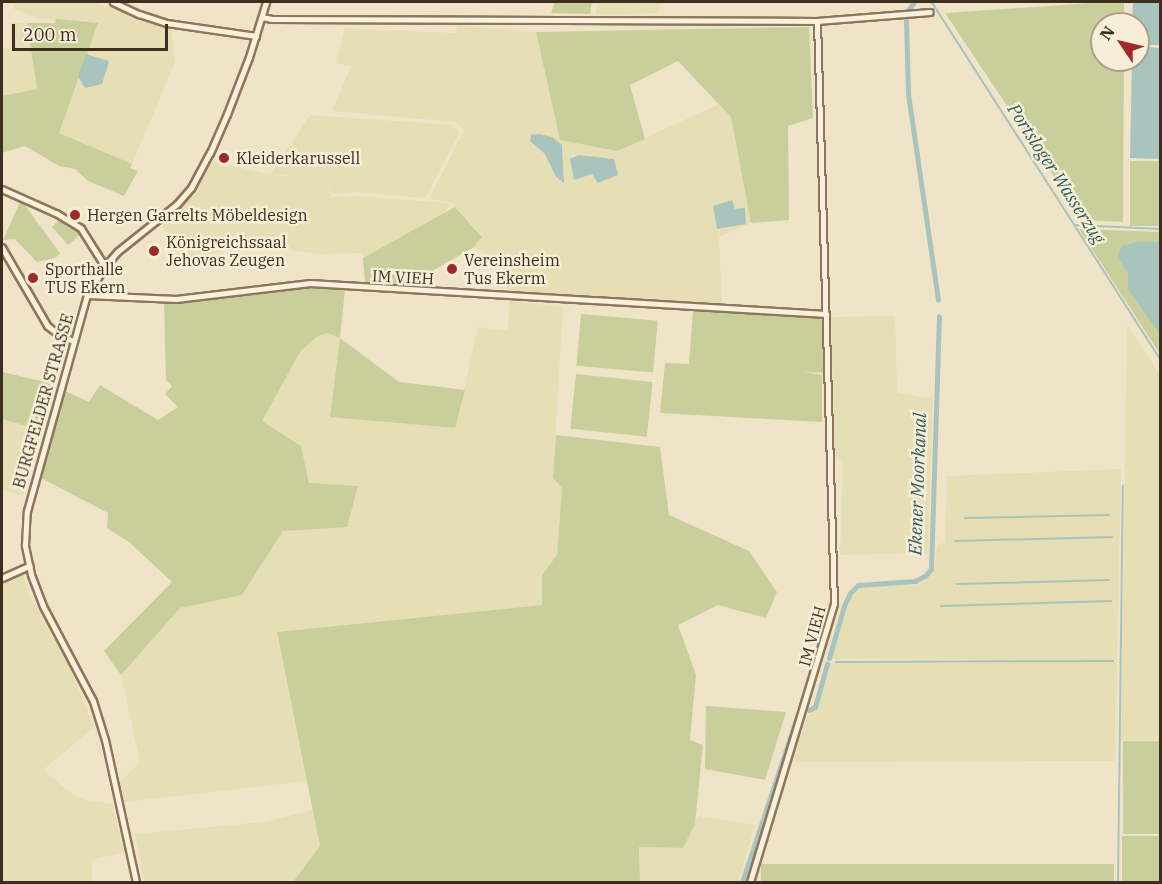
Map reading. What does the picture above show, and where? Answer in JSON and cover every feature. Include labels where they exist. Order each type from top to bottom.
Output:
[{"type":"street","points":[[113,2],[167,23],[256,36]]},
{"type":"street","name":"BURGFELDER STRASSE","points":[[136,882],[105,740],[93,701],[40,600],[29,566],[25,536],[31,492],[87,295],[105,266],[177,204],[191,188],[215,143],[256,36],[266,2]]},
{"type":"street","points":[[262,17],[272,19],[817,21],[930,12]]},
{"type":"street","name":"IM VIEH","points":[[750,882],[834,604],[817,21]]},
{"type":"street","points":[[2,189],[56,213],[81,228],[105,266]]},
{"type":"street","points":[[2,247],[48,326],[60,336],[73,341]]},
{"type":"street","name":"IM VIEH","points":[[87,295],[176,299],[310,283],[826,314]]},
{"type":"street","points":[[2,578],[29,566]]},
{"type":"shaded area","points":[[16,2],[90,2],[124,11],[129,17],[171,29],[175,62],[132,164],[58,133],[78,77],[85,88],[109,61],[86,54],[98,23],[37,18],[14,9]]},
{"type":"shaded area","points":[[597,2],[660,2],[659,13],[596,15]]},
{"type":"shaded area","points":[[11,23],[27,23],[37,89],[2,96],[2,37],[3,49],[12,47]]},
{"type":"shaded area","points":[[457,25],[536,32],[560,140],[617,151],[719,104],[731,117],[751,223],[719,237],[722,305],[506,292],[505,266],[474,247],[482,236],[451,202],[429,199],[464,130],[455,122],[332,111],[351,66],[336,63],[345,28],[456,33]],"holes":[[[562,146],[563,149],[563,183],[556,177],[545,154],[539,150]],[[571,156],[614,159],[618,175],[598,183],[592,173]]]},
{"type":"shaded area","points":[[310,115],[453,125],[460,132],[425,198],[357,192],[332,194],[326,178],[331,195],[329,200],[332,197],[354,196],[450,203],[444,215],[363,258],[362,253],[317,254],[243,243],[189,263],[160,223],[194,190],[211,161],[272,175],[316,178],[271,174]]},
{"type":"shaded area","points":[[509,301],[563,307],[553,477],[562,488],[557,556],[542,575],[542,605],[277,632],[307,781],[125,802],[119,783],[140,762],[121,675],[180,608],[242,595],[283,531],[309,483],[301,446],[262,421],[300,352],[316,337],[327,333],[340,338],[331,417],[455,428],[478,327],[508,331]]},
{"type":"shaded area","points":[[895,316],[897,392],[927,398],[933,396],[928,553],[840,555],[843,461],[835,459],[831,317]]},
{"type":"shaded area","points":[[1127,325],[1160,375],[1160,740],[1121,740]]},
{"type":"shaded area","points":[[2,419],[40,430],[22,496],[2,490]]},
{"type":"shaded area","points":[[1121,469],[1117,660],[832,659],[852,594],[860,588],[871,586],[917,585],[926,581],[934,570],[938,545],[945,542],[947,476]]},
{"type":"shaded area","points":[[23,573],[30,597],[69,666],[94,727],[43,770],[72,794],[87,800],[112,804],[124,852],[92,860],[92,882],[2,882],[2,581]]},
{"type":"shaded area","points":[[1117,662],[1115,761],[792,762],[807,717],[818,708],[831,663]]},
{"type":"shaded area","points":[[313,810],[320,846],[293,882],[144,882],[135,834],[264,822]]},
{"type":"shaded area","points":[[698,816],[755,825],[738,882],[640,882],[639,847],[683,848]]},
{"type":"green space","points":[[555,2],[592,2],[590,14],[551,13]]},
{"type":"green space","points":[[1124,2],[1124,12],[1090,12],[1090,72],[1124,72],[1123,222],[1083,220],[945,13]]},
{"type":"green space","points":[[56,19],[98,23],[59,133],[132,164],[130,168],[138,171],[124,196],[88,181],[75,169],[59,166],[25,146],[2,153],[2,96],[37,89],[27,23],[55,23]]},
{"type":"green space","points":[[809,27],[813,118],[788,126],[789,220],[751,223],[731,117],[678,61],[630,85],[645,139],[617,151],[560,140],[536,32]]},
{"type":"green space","points":[[1130,161],[1160,161],[1160,226],[1130,226]]},
{"type":"green space","points":[[21,200],[60,253],[55,258],[37,262],[15,239],[3,240]]},
{"type":"green space","points":[[455,207],[482,237],[474,247],[406,286],[365,284],[363,258]]},
{"type":"green space","points":[[61,218],[81,234],[68,245],[52,227]]},
{"type":"green space","points":[[1079,229],[1160,232],[1160,354]]},
{"type":"green space","points":[[306,288],[345,290],[340,338],[327,333],[316,337],[300,352],[262,421],[301,446],[309,483],[358,486],[347,527],[283,531],[242,595],[180,608],[121,675],[104,651],[172,582],[129,542],[107,528],[108,513],[39,477],[63,390],[89,402],[100,385],[158,420],[178,407],[165,394],[172,386],[166,380],[164,303]]},
{"type":"green space","points":[[693,310],[818,317],[822,321],[824,373],[803,372],[822,375],[822,422],[660,413],[665,363],[689,364]]},
{"type":"green space","points":[[581,314],[658,321],[653,373],[576,366]]},
{"type":"green space","points":[[340,338],[399,382],[465,390],[455,428],[330,417]]},
{"type":"green space","points":[[2,372],[54,384],[40,430],[2,419]]},
{"type":"green space","points":[[576,374],[653,382],[647,437],[570,429]]},
{"type":"green space","points":[[556,435],[660,447],[669,515],[749,551],[777,592],[766,618],[718,605],[678,625],[696,675],[690,740],[703,745],[695,824],[683,848],[639,847],[640,882],[293,882],[320,846],[277,632],[542,605],[542,575],[557,555],[562,488],[553,478]]},
{"type":"green space","points":[[706,706],[786,712],[765,780],[705,769]]},
{"type":"green space","points":[[1123,741],[1160,741],[1160,834],[1123,834]]},
{"type":"green space","points":[[1122,836],[1160,836],[1160,882],[1122,882]]},
{"type":"green space","points":[[761,864],[1114,864],[1114,882],[761,882]]},
{"type":"water","points":[[1133,2],[1160,2],[1160,45],[1150,45],[1150,12],[1133,12]]},
{"type":"water","points":[[1150,47],[1160,48],[1160,159],[1130,158],[1132,72],[1150,72]]},
{"type":"water","points":[[86,54],[109,61],[102,84],[85,88],[78,77]]},
{"type":"water","points":[[531,135],[552,137],[562,145],[564,183],[556,177],[545,154],[530,141]]},
{"type":"water","points":[[578,155],[614,159],[618,175],[598,183],[592,174],[574,180],[570,159]]},
{"type":"water","points":[[732,200],[735,209],[745,208],[746,224],[717,229],[713,206]]},
{"type":"water","points":[[1137,242],[1160,242],[1160,334],[1128,289],[1128,273],[1117,257],[1122,246]]},
{"type":"waterway","name":"Ekener Moorkanal","points":[[908,10],[914,2]]},
{"type":"waterway","name":"Portsloger Wasserzug","points":[[932,2],[1160,358]]},
{"type":"waterway","name":"Ekener Moorkanal","points":[[906,21],[908,94],[938,300]]},
{"type":"waterway","points":[[1076,225],[1160,229]]},
{"type":"waterway","name":"Ekener Moorkanal","points":[[829,658],[844,606],[850,593],[858,585],[915,581],[925,576],[931,569],[939,316]]},
{"type":"waterway","points":[[1118,882],[1123,486]]},
{"type":"waterway","points":[[965,518],[1109,515]]},
{"type":"waterway","points":[[955,541],[1112,537]]},
{"type":"waterway","points":[[957,584],[1109,580]]},
{"type":"waterway","points":[[941,606],[1111,601]]},
{"type":"waterway","points":[[836,662],[1113,661]]},
{"type":"waterway","name":"Ekener Moorkanal","points":[[809,710],[815,707],[827,664]]},
{"type":"waterway","name":"Ekener Moorkanal","points":[[742,882],[798,714]]},
{"type":"place","name":"Kleiderkarussell","points":[[224,158]]},
{"type":"place","name":"Hergen Garrelts Möbeldesign","points":[[75,215]]},
{"type":"place","name":"Königreichssaal Jehovas Zeugen","points":[[154,251]]},
{"type":"place","name":"Vereinsheim Tus Ekerm","points":[[452,269]]},
{"type":"place","name":"Sporthalle TUS Ekern","points":[[33,278]]}]
